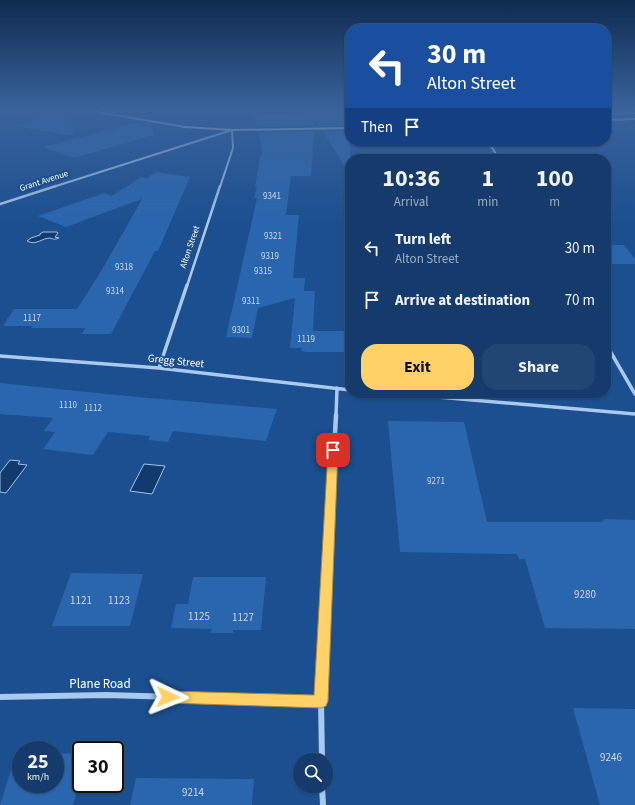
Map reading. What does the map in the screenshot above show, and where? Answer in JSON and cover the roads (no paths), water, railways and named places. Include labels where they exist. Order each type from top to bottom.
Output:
[{"type":"street","name":"Grant Avenue","points":[[0,204],[175,148]]},
{"type":"street","name":"Alton Street","points":[[159,368],[233,148]]},
{"type":"street","points":[[611,353],[635,394]]},
{"type":"street","name":"Gregg Street","points":[[0,356],[159,368],[345,389]]},
{"type":"street","points":[[322,753],[321,701],[336,388]]},
{"type":"street","points":[[449,398],[635,414]]},
{"type":"street","name":"Plane Road","points":[[0,697],[106,695],[321,701]]},
{"type":"street","points":[[322,793],[323,805]]},
{"type":"water","points":[[43,232],[57,232],[58,233],[55,237],[59,238],[47,238],[33,243],[27,241],[40,235]]},
{"type":"water","points":[[10,460],[20,461],[18,464],[27,465],[6,493],[0,492],[0,473]]},
{"type":"water","points":[[144,464],[165,466],[152,494],[130,491]]}]
